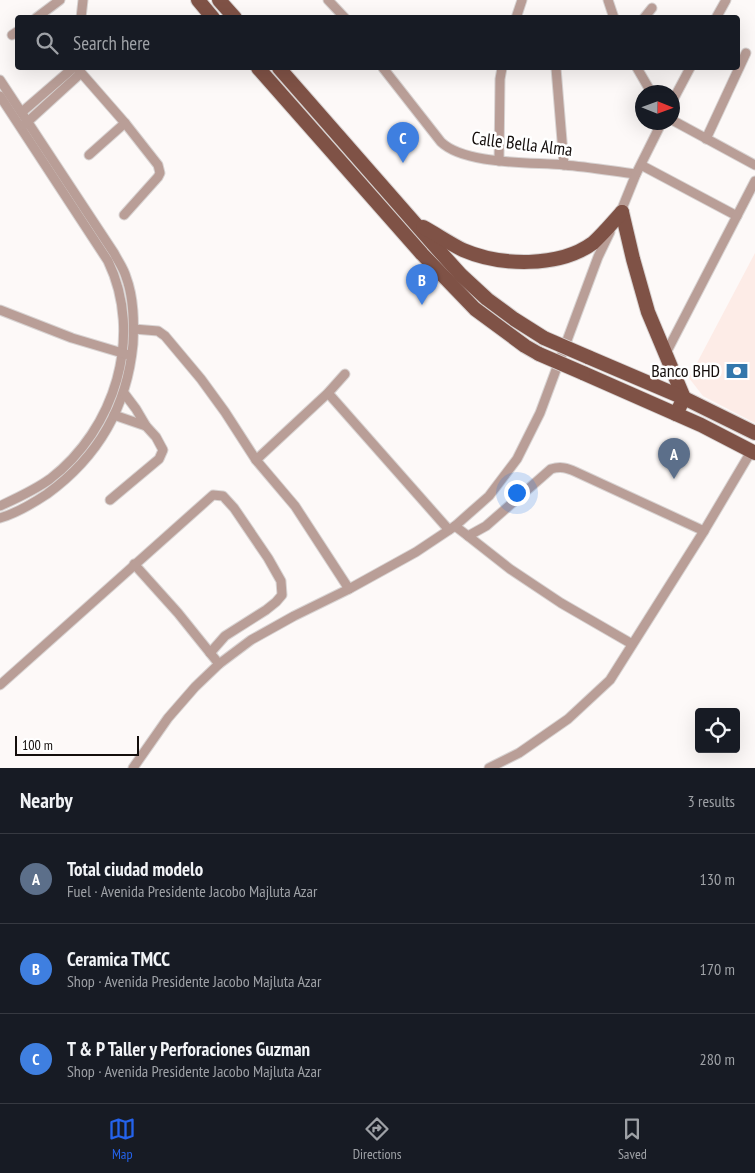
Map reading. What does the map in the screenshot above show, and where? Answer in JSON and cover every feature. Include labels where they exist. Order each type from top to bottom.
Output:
[{"type":"main road","points":[[198,0],[210,15]]},
{"type":"main road","points":[[219,0],[232,15]]},
{"type":"main road","points":[[260,70],[422,254],[475,309],[525,346],[539,354],[676,414],[753,452]]},
{"type":"main road","points":[[281,70],[461,275],[487,299],[544,338],[684,398],[755,433]]},
{"type":"main road","points":[[414,222],[463,250],[480,256],[511,262],[546,261],[573,254],[593,242],[622,212]]},
{"type":"main road","points":[[622,212],[641,290],[665,355],[684,398]]},
{"type":"main road","points":[[676,414],[684,398]]},
{"type":"street","points":[[40,15],[60,0]]},
{"type":"street","points":[[81,15],[83,0]]},
{"type":"street","points":[[328,0],[342,15]]},
{"type":"street","points":[[517,15],[522,0]]},
{"type":"street","points":[[608,0],[613,15]]},
{"type":"street","points":[[718,15],[726,0]]},
{"type":"street","points":[[646,15],[652,8]]},
{"type":"street","points":[[740,66],[746,53]]},
{"type":"street","points":[[22,112],[76,70]]},
{"type":"street","points":[[25,125],[76,70]]},
{"type":"street","points":[[78,70],[125,123],[158,165],[160,173],[124,215]]},
{"type":"street","name":"Calle Bella Alma","points":[[385,70],[448,149],[499,161],[564,165],[636,174]]},
{"type":"street","points":[[499,161],[502,70]]},
{"type":"street","points":[[556,70],[564,165]]},
{"type":"street","points":[[638,70],[647,85]]},
{"type":"street","points":[[680,87],[689,70]]},
{"type":"street","points":[[706,139],[738,70]]},
{"type":"street","points":[[0,80],[22,112],[25,125],[108,261],[116,279],[121,299],[127,355],[124,393],[114,416],[96,448],[73,473],[30,505],[0,518]]},
{"type":"street","points":[[0,96],[25,125],[114,253],[126,276],[132,305],[134,329],[127,355],[101,418],[84,446],[49,479],[25,494],[0,506]]},
{"type":"street","points":[[0,113],[7,106]]},
{"type":"street","points":[[89,155],[125,123]]},
{"type":"street","points":[[680,124],[755,165]]},
{"type":"street","points":[[133,768],[168,718],[195,687],[219,664],[251,640],[294,616],[350,589],[416,552],[452,528],[489,496],[518,459],[540,413],[598,257],[622,212],[636,174],[658,130]]},
{"type":"street","points":[[641,165],[737,216]]},
{"type":"street","points":[[665,355],[755,181]]},
{"type":"street","points":[[0,310],[72,338],[127,355]]},
{"type":"street","points":[[134,329],[158,331],[201,379],[226,412],[256,460],[295,506],[350,589]]},
{"type":"street","points":[[256,460],[328,393],[345,374]]},
{"type":"street","points":[[110,500],[158,459],[163,450],[156,437],[146,426],[124,393]]},
{"type":"street","points":[[328,393],[452,528],[468,536],[510,569],[561,603],[632,644]]},
{"type":"street","points":[[114,416],[146,426]]},
{"type":"street","points":[[489,768],[519,753],[568,719],[610,680],[753,452]]},
{"type":"street","points":[[468,536],[486,526],[551,469],[557,467],[564,467],[576,472],[704,530]]},
{"type":"street","points":[[0,685],[213,495],[222,496],[234,508],[268,558],[281,581],[282,595],[266,610],[225,636],[210,653]]},
{"type":"street","points":[[134,564],[219,664]]},
{"type":"shaded area","points":[[755,253],[755,423],[703,396],[689,378]]},
{"type":"place","name":"T & P Taller y Perforaciones Guzman","points":[[403,163]]},
{"type":"place","name":"Ceramica TMCC","points":[[422,305]]},
{"type":"place","name":"Banco BHD","points":[[737,371]]},
{"type":"place","name":"Total ciudad modelo","points":[[674,479]]}]
